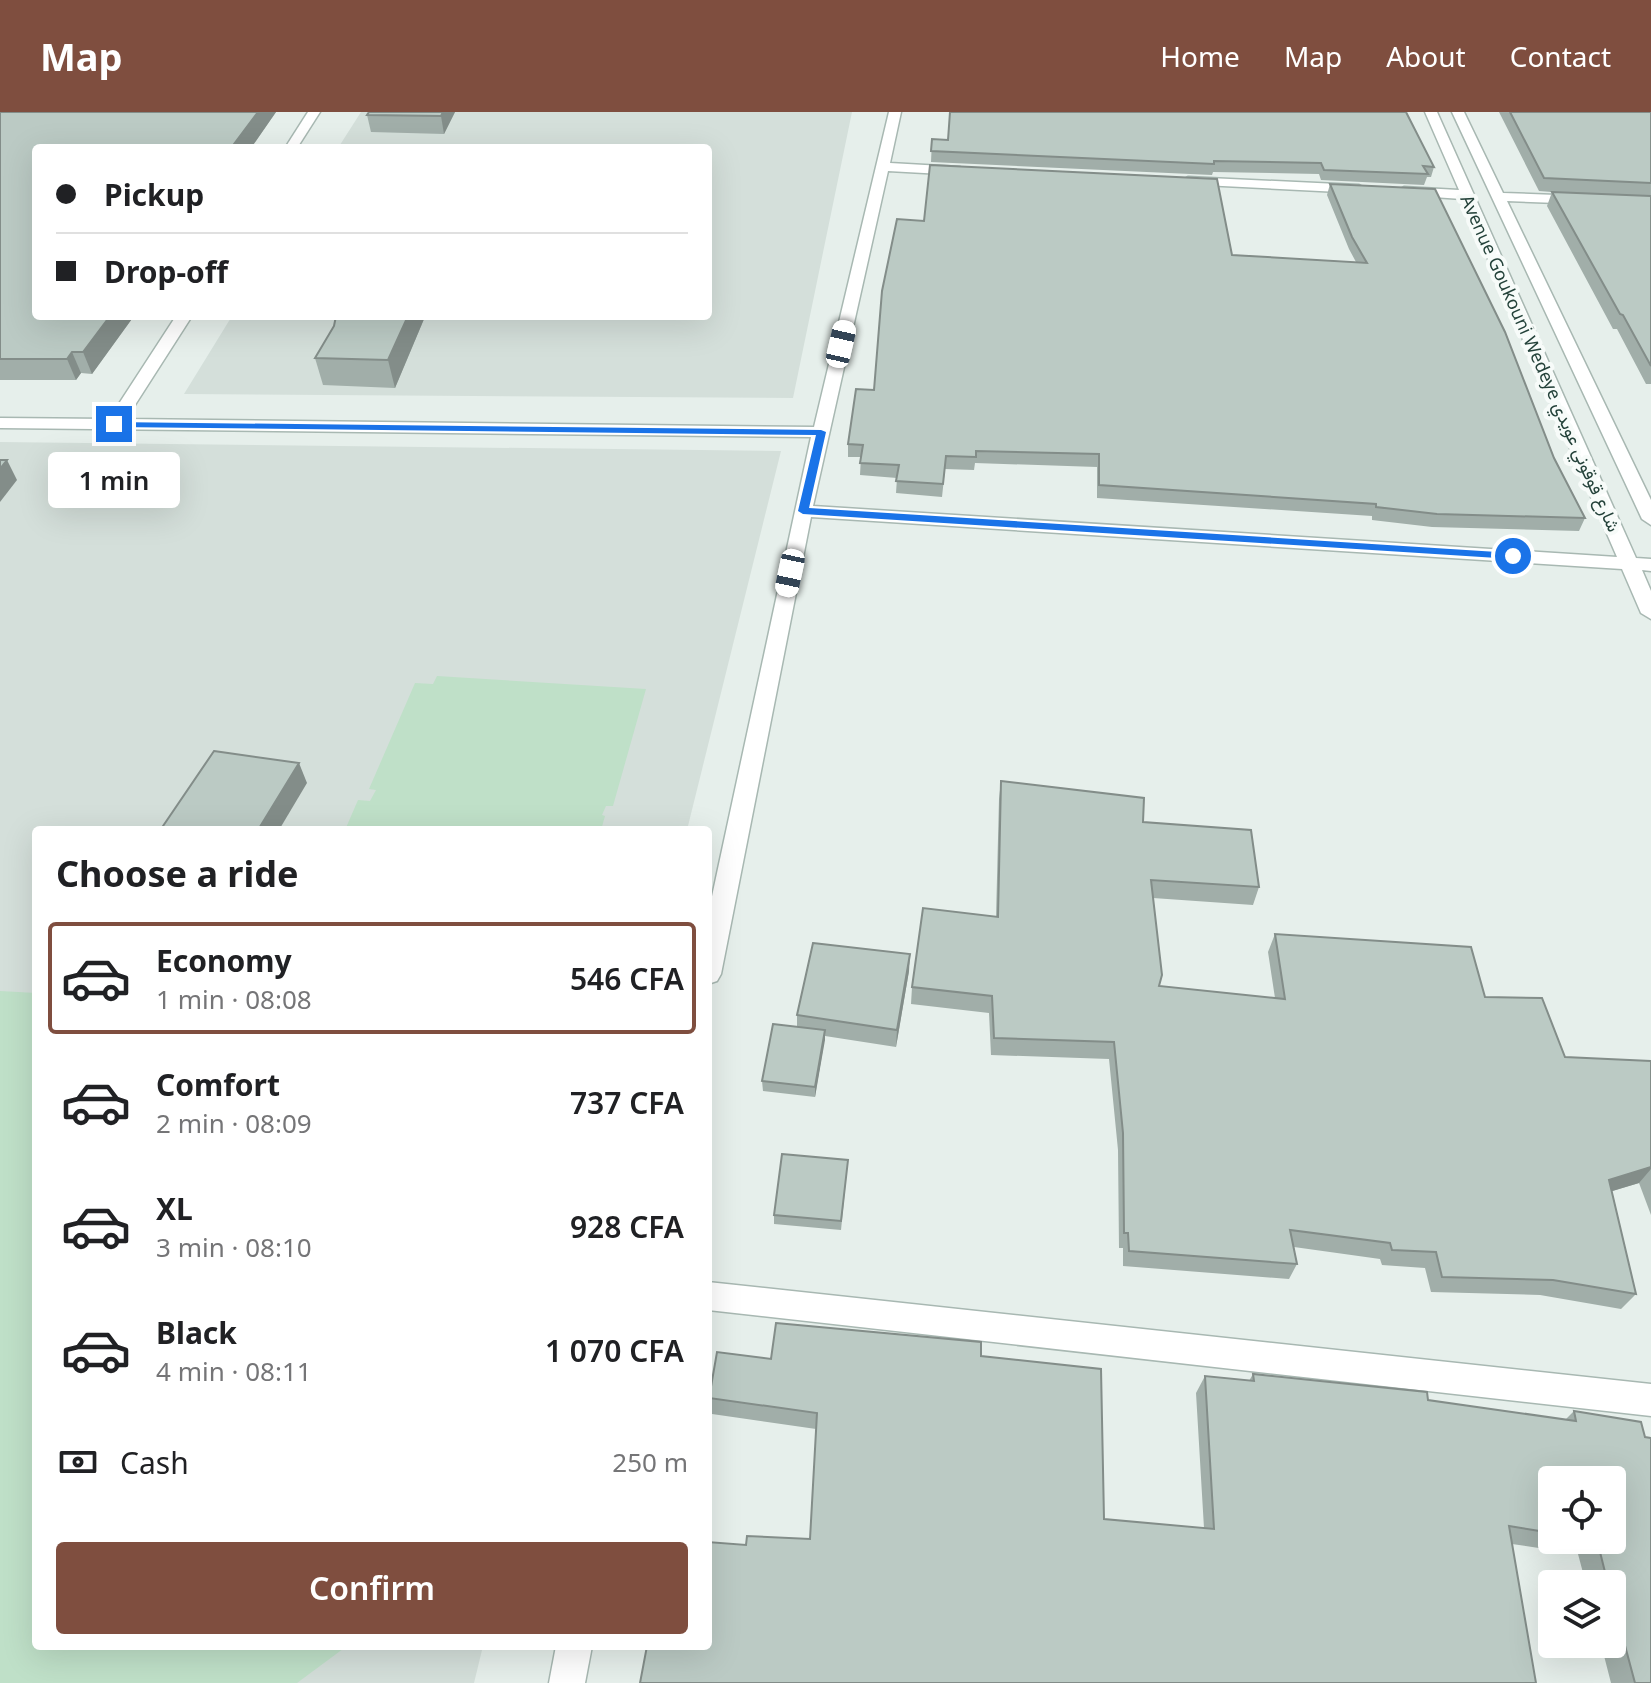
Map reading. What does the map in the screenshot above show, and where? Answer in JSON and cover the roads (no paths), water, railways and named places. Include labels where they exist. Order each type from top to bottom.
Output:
[{"type":"street","points":[[294,144],[314,112]]},
{"type":"street","points":[[712,955],[803,511],[895,112]]},
{"type":"street","name":"Avenue Goukouni Wedeye شارع قوقوني عويدي","points":[[1431,112],[1651,613]]},
{"type":"street","name":"Avenue Goukouni Wedeye شارع قوقوني عويدي","points":[[1458,112],[1651,519]]},
{"type":"street","points":[[882,167],[978,172]]},
{"type":"street","points":[[1168,180],[1375,190]]},
{"type":"street","points":[[1391,191],[1468,195]]},
{"type":"street","points":[[1497,197],[1605,201]]},
{"type":"street","points":[[114,424],[181,320]]},
{"type":"street","points":[[0,423],[821,432]]},
{"type":"street","points":[[803,511],[1651,565]]},
{"type":"street","points":[[712,1296],[1651,1400]]},
{"type":"street","points":[[567,1683],[573,1650]]}]
